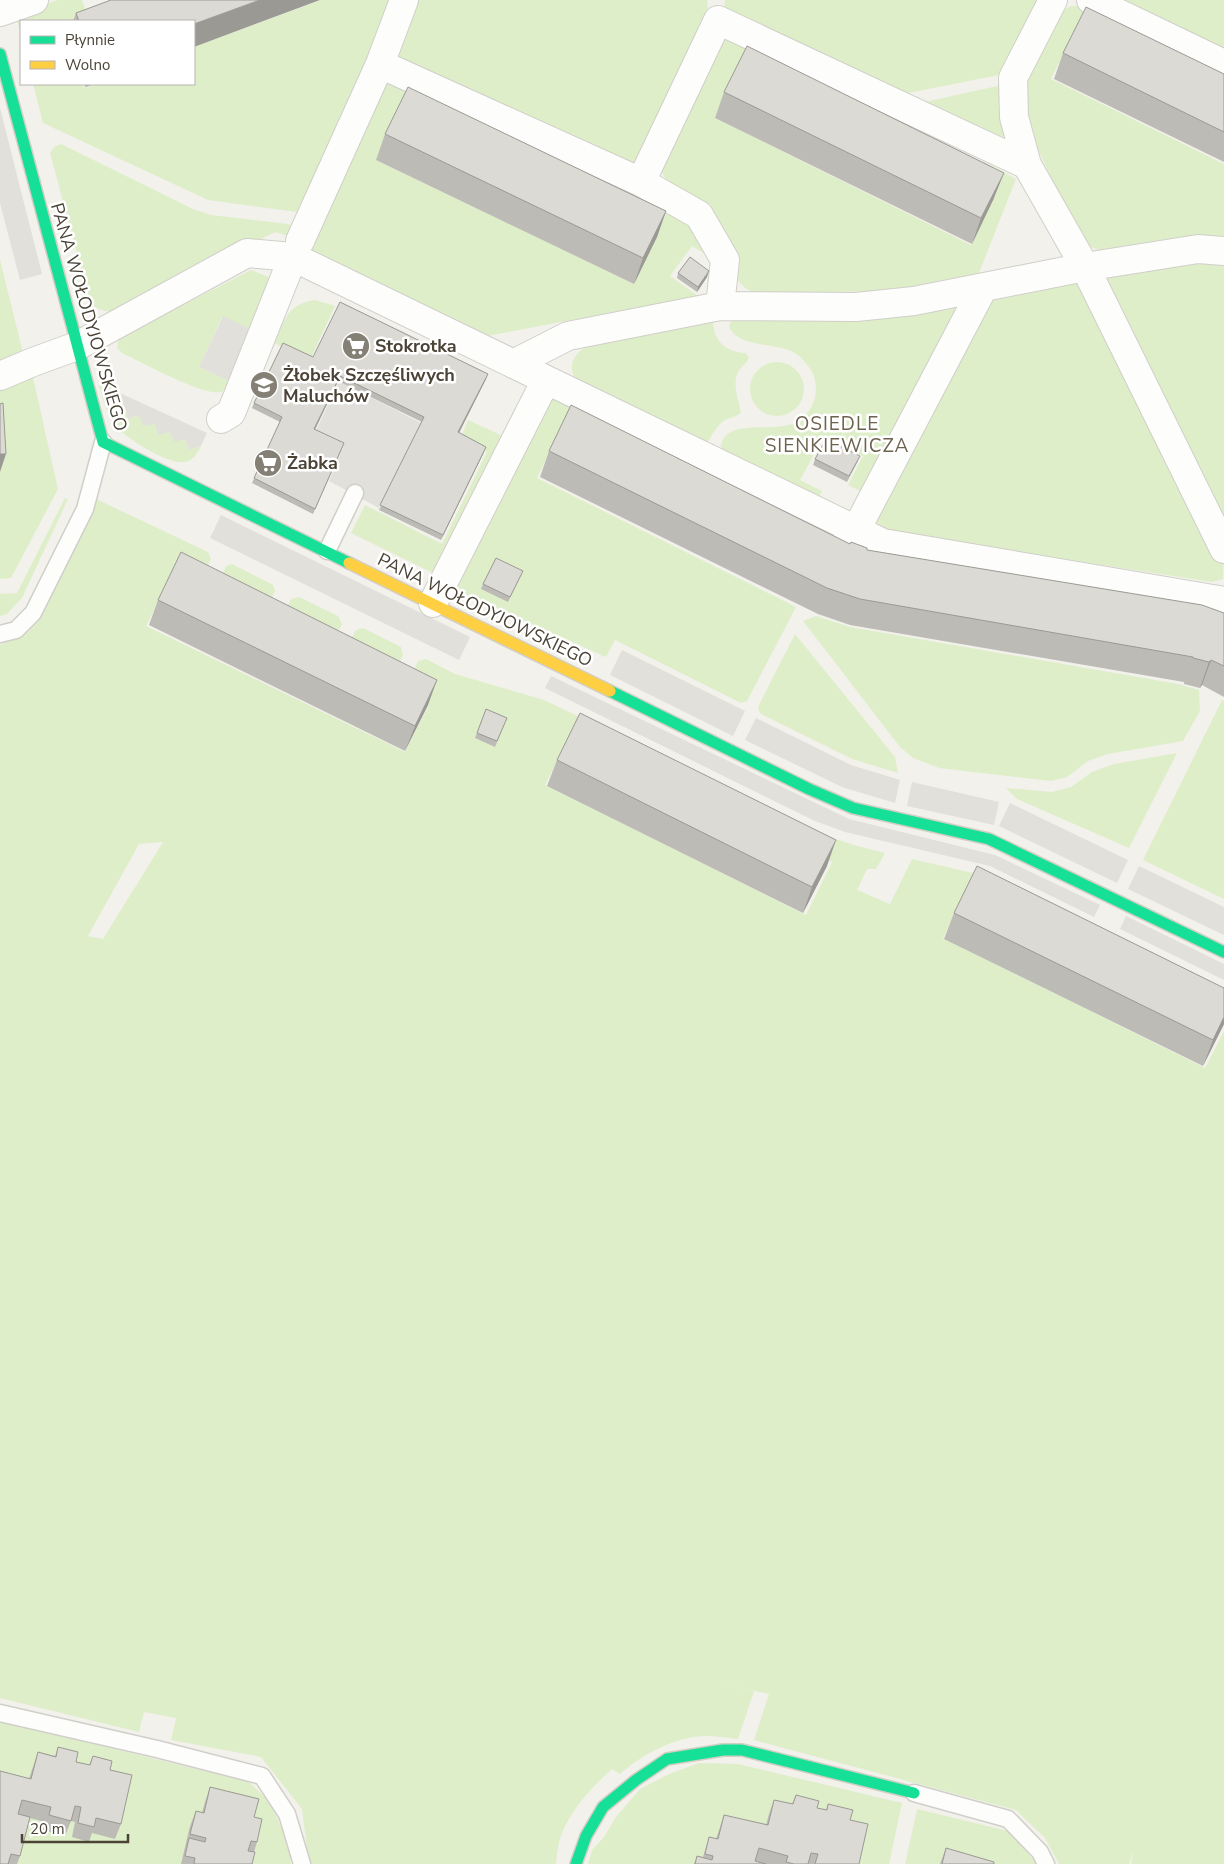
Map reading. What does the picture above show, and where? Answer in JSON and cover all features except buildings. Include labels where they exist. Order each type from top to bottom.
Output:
[{"type":"street","points":[[0,12],[34,0]]},
{"type":"street","points":[[221,419],[231,413],[296,249],[380,64],[404,0]]},
{"type":"street","points":[[1053,0],[1013,78],[1014,117],[1027,165],[1086,267],[1224,549]]},
{"type":"street","points":[[1091,0],[1224,64]]},
{"type":"street","points":[[641,182],[718,20],[1027,165]]},
{"type":"street","name":"PANA WOŁODYJOWSKIEGO","points":[[0,54],[103,442],[809,789],[853,808],[989,839],[1224,952]]},
{"type":"street","points":[[380,64],[641,182],[699,216],[725,260],[720,306]]},
{"type":"street","points":[[0,376],[77,346],[247,252],[296,249],[513,364],[883,543],[1224,601]]},
{"type":"street","points":[[513,364],[568,336],[720,306],[856,307],[914,302],[1086,267],[1198,249],[1224,251]]},
{"type":"street","points":[[826,563],[856,530],[983,288]]},
{"type":"street","points":[[433,603],[546,380]]},
{"type":"street","points":[[576,1864],[586,1836],[603,1807],[636,1780],[667,1759],[723,1750],[742,1750],[914,1793]]},
{"type":"lane","points":[[0,634],[16,630],[33,613],[85,509],[103,442]]},
{"type":"lane","points":[[327,551],[354,494]]},
{"type":"lane","points":[[0,1713],[157,1748],[262,1776],[286,1814],[302,1864]]},
{"type":"lane","points":[[914,1793],[1008,1819],[1040,1852],[1046,1864]]},
{"type":"green space","points":[[58,0],[82,0],[89,20],[20,20],[20,32],[17,19],[30,10]]},
{"type":"green space","points":[[321,0],[392,0],[305,213],[208,200],[43,123],[33,85],[83,85],[84,88],[93,85],[195,85],[195,47]]},
{"type":"green space","points":[[410,0],[707,0],[708,13],[637,170],[393,56]]},
{"type":"green space","points":[[725,0],[1040,0],[1004,74],[898,95],[724,12]]},
{"type":"green space","points":[[1108,0],[1224,0],[1224,57]]},
{"type":"green space","points":[[1071,6],[1082,6],[1112,21],[1075,30],[1051,79],[1224,164],[1224,239],[1178,237],[1099,250],[1088,246],[1073,225],[1024,119],[1024,81],[1059,13]]},
{"type":"green space","points":[[728,36],[777,56],[741,64],[715,118],[971,245],[998,190],[976,179],[984,162],[1016,179],[979,273],[887,291],[760,293],[748,290],[741,284],[706,209],[665,178],[661,165],[716,43]]},
{"type":"green space","points":[[391,83],[436,98],[398,113],[376,160],[634,284],[657,237],[631,225],[643,198],[693,225],[712,258],[692,246],[670,276],[698,296],[487,336],[306,248],[384,86]]},
{"type":"green space","points":[[1002,85],[1009,139],[915,104]]},
{"type":"green space","points":[[61,144],[193,209],[211,215],[288,224],[296,229],[292,237],[275,232],[123,310],[111,312],[103,310],[91,305],[50,153],[54,147]]},
{"type":"green space","points":[[0,260],[23,353],[0,362]]},
{"type":"green space","points":[[1182,260],[1224,260],[1224,520],[1102,276]]},
{"type":"green space","points":[[251,270],[277,280],[255,331],[222,317],[199,367],[231,382],[224,390],[212,392],[187,384],[122,353],[117,348],[121,337]]},
{"type":"green space","points":[[1073,281],[1090,290],[1224,549],[1223,579],[1212,582],[872,529],[984,298]]},
{"type":"green space","points":[[315,300],[335,306],[310,360],[274,343],[292,309],[305,302]]},
{"type":"green space","points":[[961,303],[862,492],[848,485],[863,456],[823,438],[800,480],[822,491],[816,504],[721,453],[722,441],[728,434],[738,429],[775,427],[796,422],[810,409],[816,391],[813,374],[800,357],[784,348],[739,338],[729,326],[732,319]]},
{"type":"green space","points":[[712,321],[716,336],[725,347],[733,351],[746,353],[749,358],[739,370],[736,381],[736,392],[741,413],[722,422],[707,443],[578,383],[573,373],[573,360],[584,348]]},
{"type":"green space","points":[[777,362],[787,364],[796,370],[802,379],[804,389],[802,399],[796,408],[787,414],[777,416],[767,414],[758,408],[752,399],[750,389],[752,379],[758,370],[767,364]]},
{"type":"green space","points":[[32,373],[58,489],[11,578],[0,579],[0,386]]},
{"type":"green space","points":[[103,382],[118,386],[128,419],[139,415],[185,439],[189,450],[201,446],[197,454],[188,461],[178,462],[158,455],[128,437],[115,425],[107,411],[99,386]]},
{"type":"green space","points":[[559,399],[598,417],[561,428],[537,478],[796,607],[747,701],[741,703],[615,640],[606,657],[453,589],[545,404]]},
{"type":"green space","points":[[468,420],[505,437],[435,574],[351,533],[365,505],[442,544],[487,452],[461,437]]},
{"type":"green space","points":[[65,498],[68,499],[22,598],[7,614],[0,616],[0,594],[17,593]]},
{"type":"green space","points":[[96,499],[208,552],[211,559],[197,588],[171,576],[146,626],[405,752],[429,705],[404,693],[418,661],[426,659],[455,674],[544,700],[601,727],[570,736],[545,785],[806,915],[832,862],[804,847],[812,831],[885,853],[876,869],[867,869],[857,890],[890,904],[912,859],[977,874],[966,890],[943,938],[1205,1068],[1224,1031],[1224,1864],[1131,1864],[1134,1851],[1129,1864],[1059,1864],[1045,1838],[1016,1810],[754,1740],[769,1694],[710,1681],[754,1691],[738,1739],[707,1736],[684,1739],[649,1753],[620,1774],[612,1769],[590,1790],[566,1824],[558,1848],[556,1864],[309,1864],[302,1809],[261,1757],[171,1740],[176,1718],[144,1712],[139,1732],[0,1698],[0,645],[28,632],[40,619]],"holes":[[[163,842],[103,939],[88,936],[139,844]]]},
{"type":"green space","points":[[232,564],[273,585],[275,591],[262,618],[214,594],[226,566]]},
{"type":"green space","points":[[299,597],[338,616],[342,624],[329,649],[278,625],[291,599]]},
{"type":"green space","points":[[816,616],[850,627],[1178,684],[1199,690],[1200,711],[1183,741],[1108,754],[1088,761],[1067,777],[1051,781],[939,768],[913,758],[900,747],[803,621]]},
{"type":"green space","points":[[363,628],[401,647],[403,655],[391,680],[342,655],[356,630]]},
{"type":"green space","points":[[795,634],[895,757],[898,773],[852,759],[761,714],[758,709],[759,705]]},
{"type":"green space","points":[[1222,700],[1224,701],[1224,899],[1143,860]]},
{"type":"green space","points":[[1177,753],[1129,848],[1017,799],[1006,788],[1052,792],[1071,787],[1092,772],[1114,764]]},
{"type":"green space","points":[[0,1721],[249,1782],[271,1803],[289,1847],[291,1864],[0,1864]]},
{"type":"green space","points":[[699,1763],[738,1764],[902,1803],[889,1864],[588,1864],[592,1850],[604,1837],[616,1817],[640,1789],[669,1774]]},
{"type":"green space","points":[[917,1809],[1008,1831],[1037,1864],[905,1864]]},
{"type":"shaded area","points":[[0,108],[42,274],[20,280],[0,203]]},
{"type":"shaded area","points":[[223,316],[255,331],[231,382],[199,367]]},
{"type":"shaded area","points":[[339,381],[421,423],[379,508],[329,481],[343,448],[314,435]]},
{"type":"shaded area","points":[[120,393],[207,433],[201,446],[189,450],[185,439],[174,442],[170,432],[158,435],[155,424],[143,426],[139,415],[128,419]]},
{"type":"shaded area","points":[[221,515],[470,637],[459,660],[210,538]]},
{"type":"shaded area","points":[[622,650],[745,711],[733,736],[610,675]]},
{"type":"shaded area","points":[[551,676],[849,819],[995,855],[1100,905],[1094,917],[990,866],[845,832],[815,821],[545,688]]},
{"type":"shaded area","points":[[756,718],[851,765],[900,780],[895,803],[842,787],[745,740]]},
{"type":"shaded area","points":[[912,782],[999,802],[994,825],[907,806]]},
{"type":"shaded area","points":[[1010,803],[1128,860],[1117,883],[999,826]]},
{"type":"shaded area","points":[[1139,866],[1224,907],[1224,935],[1128,889]]},
{"type":"shaded area","points":[[1126,916],[1224,964],[1224,980],[1120,929]]},
{"type":"traffic: fast","points":[[0,54],[103,442],[349,563]]},
{"type":"traffic: fast","points":[[610,691],[809,789],[853,808],[989,839],[1224,952]]},
{"type":"traffic: fast","points":[[576,1864],[586,1836],[603,1807],[636,1780],[667,1759],[723,1750],[742,1750],[914,1793]]},
{"type":"traffic: slow","points":[[349,563],[610,691]]},
{"type":"place","name":"Stokrotka","points":[[356,346]]},
{"type":"place","name":"Żłobek Szczęśliwych Maluchów","points":[[264,385]]},
{"type":"place","name":"Żabka","points":[[268,463]]},
{"type":"district","name":"OSIEDLE SIENKIEWICZA","points":[[837,434]]}]
